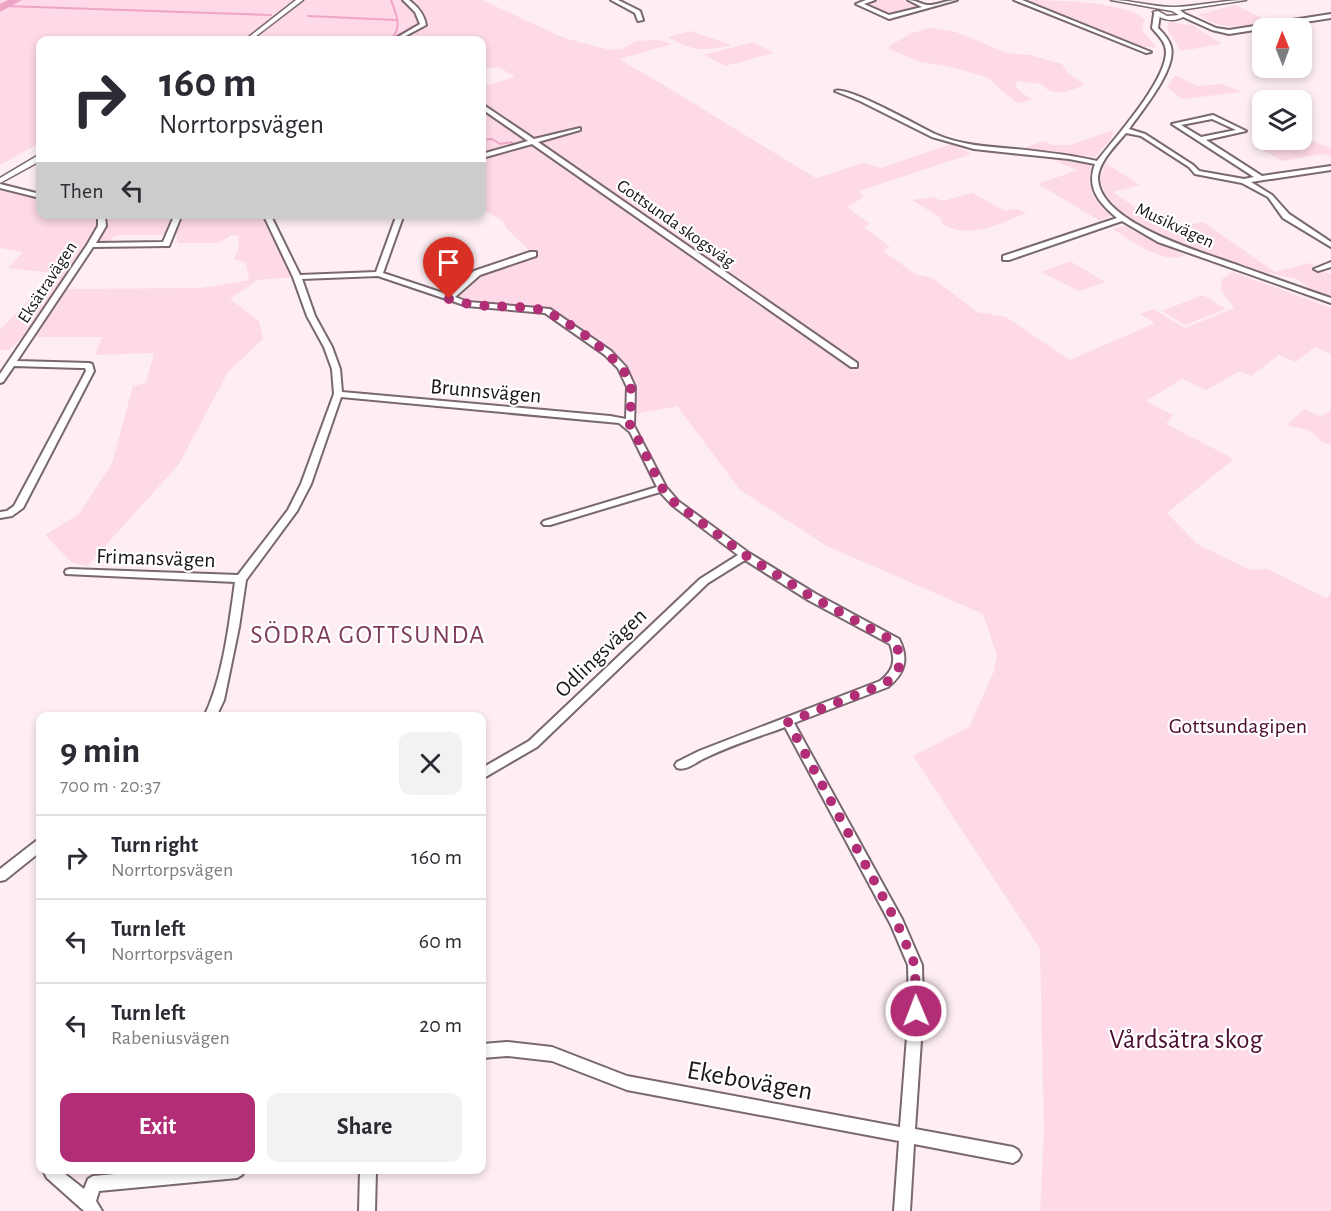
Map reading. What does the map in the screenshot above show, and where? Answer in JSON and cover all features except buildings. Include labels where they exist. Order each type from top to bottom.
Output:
[{"type":"street","points":[[253,36],[300,0]]},
{"type":"street","points":[[402,36],[423,25],[418,12],[406,0]]},
{"type":"street","points":[[614,0],[638,12],[640,20]]},
{"type":"street","points":[[872,0],[859,4],[889,17],[954,0]]},
{"type":"street","points":[[910,0],[927,7]]},
{"type":"street","points":[[1017,0],[1148,52]]},
{"type":"street","points":[[1158,12],[1243,0]]},
{"type":"street","points":[[1117,1],[1172,18],[1200,23]]},
{"type":"street","points":[[1156,24],[1197,8]]},
{"type":"street","points":[[1174,9],[1214,29],[1228,32],[1331,16]]},
{"type":"street","points":[[838,91],[862,100],[934,136],[974,147],[1069,157],[1100,163],[1167,66],[1168,43],[1155,28],[1158,12]]},
{"type":"street","name":"Gottsunda skogsväg","points":[[486,109],[854,365]]},
{"type":"street","points":[[1200,139],[1244,131],[1213,117],[1175,124],[1260,178]]},
{"type":"street","points":[[486,155],[578,129]]},
{"type":"street","points":[[1124,130],[1143,135],[1191,166],[1197,173],[1244,181],[1331,168]]},
{"type":"street","points":[[0,181],[36,160]]},
{"type":"street","name":"Musikvägen","points":[[1100,163],[1095,174],[1097,188],[1113,211],[1144,231],[1187,250],[1331,301]]},
{"type":"street","points":[[1244,181],[1270,196],[1286,216],[1331,245]]},
{"type":"street","points":[[0,186],[36,195]]},
{"type":"street","points":[[1006,258],[1123,218]]},
{"type":"street","name":"Eksätravägen","points":[[0,380],[91,245],[102,226],[103,219]]},
{"type":"street","points":[[91,245],[166,244],[177,219]]},
{"type":"street","points":[[212,712],[218,700],[234,627],[241,579],[292,511],[306,484],[338,394],[334,364],[328,347],[310,316],[297,277],[268,219]]},
{"type":"street","points":[[378,274],[399,219]]},
{"type":"street","points":[[449,299],[477,273],[532,254]]},
{"type":"street","points":[[1318,269],[1331,264]]},
{"type":"street","points":[[297,277],[378,274],[449,299],[486,308],[538,309],[560,319],[608,352],[622,367],[631,387],[630,426],[662,488],[675,503],[745,555],[812,597],[895,642],[900,667],[896,675],[884,684],[681,765]]},
{"type":"street","points":[[0,515],[9,514],[18,508],[90,371],[89,366],[80,365],[13,363]]},
{"type":"street","name":"Brunnsvägen","points":[[338,394],[610,419],[622,421],[630,426]]},
{"type":"street","points":[[547,523],[662,488]]},
{"type":"street","name":"Odlingsvägen","points":[[486,772],[533,744],[704,581],[745,555]]},
{"type":"street","name":"Frimansvägen","points":[[70,572],[241,579]]},
{"type":"street","points":[[788,722],[897,923],[915,965],[916,1011],[902,1211]]},
{"type":"street","points":[[0,876],[36,848]]},
{"type":"street","name":"Ekebovägen","points":[[486,1051],[507,1049],[552,1054],[627,1083],[1013,1155]]},
{"type":"street","points":[[55,1174],[91,1207]]},
{"type":"street","points":[[91,1207],[93,1184],[196,1174]]},
{"type":"street","points":[[368,1211],[369,1174]]},
{"type":"green space","points":[[0,0],[482,0],[564,38],[610,50],[622,49],[637,41],[660,40],[672,44],[619,59],[816,178],[863,163],[881,168],[951,144],[972,154],[859,191],[864,197],[847,207],[870,224],[864,227],[890,247],[883,251],[917,275],[933,278],[977,312],[1006,317],[1070,360],[1155,323],[1140,314],[1153,309],[1185,328],[1234,308],[1221,290],[1222,279],[1233,272],[1331,308],[1331,354],[1315,347],[1296,362],[1279,355],[1251,376],[1240,371],[1206,390],[1182,379],[1146,401],[1173,415],[1166,424],[1234,459],[1167,513],[1197,544],[1250,570],[1268,569],[1326,598],[1331,593],[1331,1211],[1040,1211],[1044,1133],[1040,949],[913,756],[969,727],[994,671],[997,656],[983,614],[827,546],[740,490],[677,406],[636,414],[622,367],[547,311],[527,308],[486,308],[449,299],[470,277],[532,253],[507,229],[503,221],[486,211],[486,86],[515,77],[499,67],[486,69],[486,36],[36,36],[36,145],[0,165]]},
{"type":"green space","points":[[879,0],[903,0],[921,7],[889,15],[865,5]]},
{"type":"green space","points":[[1017,0],[1085,2],[1122,8],[1136,13],[1145,20],[1142,30],[1157,48],[1140,46]]},
{"type":"green space","points":[[1235,5],[1263,18],[1252,18],[1252,25],[1225,26],[1198,15]]},
{"type":"green space","points":[[1169,22],[1192,25],[1222,44],[1181,51],[1167,28]]},
{"type":"green space","points":[[930,28],[956,32],[1007,53],[1030,55],[1062,64],[1068,73],[1085,85],[1057,92],[1046,89],[1041,84],[1018,81],[1015,87],[1032,100],[1018,103],[999,89],[989,78],[947,66],[920,62],[889,49],[889,46],[912,33]]},
{"type":"green space","points":[[690,31],[732,45],[699,49],[668,37]]},
{"type":"green space","points":[[753,42],[774,53],[725,66],[704,55]]},
{"type":"green space","points":[[1175,75],[1197,86],[1221,84],[1243,92],[1182,99],[1167,87]]},
{"type":"green space","points":[[1113,130],[1112,138],[1095,157],[1018,150],[1043,141],[1052,145],[1071,145]]},
{"type":"green space","points":[[1312,141],[1331,148],[1331,156],[1322,154],[1282,161],[1263,150],[1312,150]]},
{"type":"green space","points":[[1046,157],[1069,157],[1093,163],[1090,171],[1092,192],[1100,204],[1112,215],[1100,221],[1038,184],[1077,170]]},
{"type":"green space","points":[[1105,163],[1140,185],[1113,192],[1166,229],[1203,222],[1275,272],[1310,263],[1331,275],[1331,296],[1309,288],[1297,279],[1260,271],[1186,247],[1150,231],[1119,210],[1107,196],[1100,181]]},
{"type":"green space","points":[[0,186],[36,195],[36,219],[100,219],[102,226],[62,289],[201,288],[249,280],[246,263],[234,259],[238,251],[239,236],[232,235],[219,243],[177,243],[177,235],[120,235],[114,236],[109,243],[97,241],[108,219],[268,219],[297,277],[257,280],[230,299],[259,321],[263,339],[228,372],[179,464],[87,566],[71,562],[45,535],[79,514],[112,463],[133,386],[146,383],[154,353],[95,355],[102,337],[23,337],[9,350],[0,350],[0,330],[54,273],[8,268],[23,252],[0,248]]},
{"type":"green space","points":[[972,193],[1005,211],[1017,209],[1027,213],[995,226],[964,231],[942,224],[941,218],[912,200],[932,197],[943,201]]},
{"type":"green space","points":[[1124,226],[1185,255],[1167,257],[1158,255],[1113,229]]},
{"type":"green space","points":[[1070,261],[1105,282],[1079,291],[1041,272]]},
{"type":"green space","points":[[1203,295],[1226,309],[1185,325],[1162,311]]},
{"type":"green space","points":[[1304,409],[1321,417],[1331,410],[1331,445],[1322,442],[1309,430],[1287,425]]},
{"type":"waterway","points":[[0,9],[16,0]]},
{"type":"waterway","points":[[391,0],[398,21],[394,36]]},
{"type":"waterway","points":[[6,6],[271,15]]},
{"type":"waterway","points":[[308,16],[396,20]]},
{"type":"waterway","points":[[396,36],[414,26]]},
{"type":"waterway","points":[[486,140],[492,139],[500,144],[512,142]]},
{"type":"district","name":"SÖDRA GOTTSUNDA","points":[[368,634]]},
{"type":"route","points":[[449,299],[486,308],[527,308],[548,312],[608,352],[626,373],[631,387],[630,426],[662,488],[675,503],[745,555],[812,597],[895,642],[900,667],[896,675],[884,684],[788,722],[912,954],[915,965],[916,1011]]},
{"type":"park label","name":"Gottsundagipen","points":[[1238,725]]},
{"type":"park label","name":"Vårdsätra skog","points":[[1186,1039]]}]
